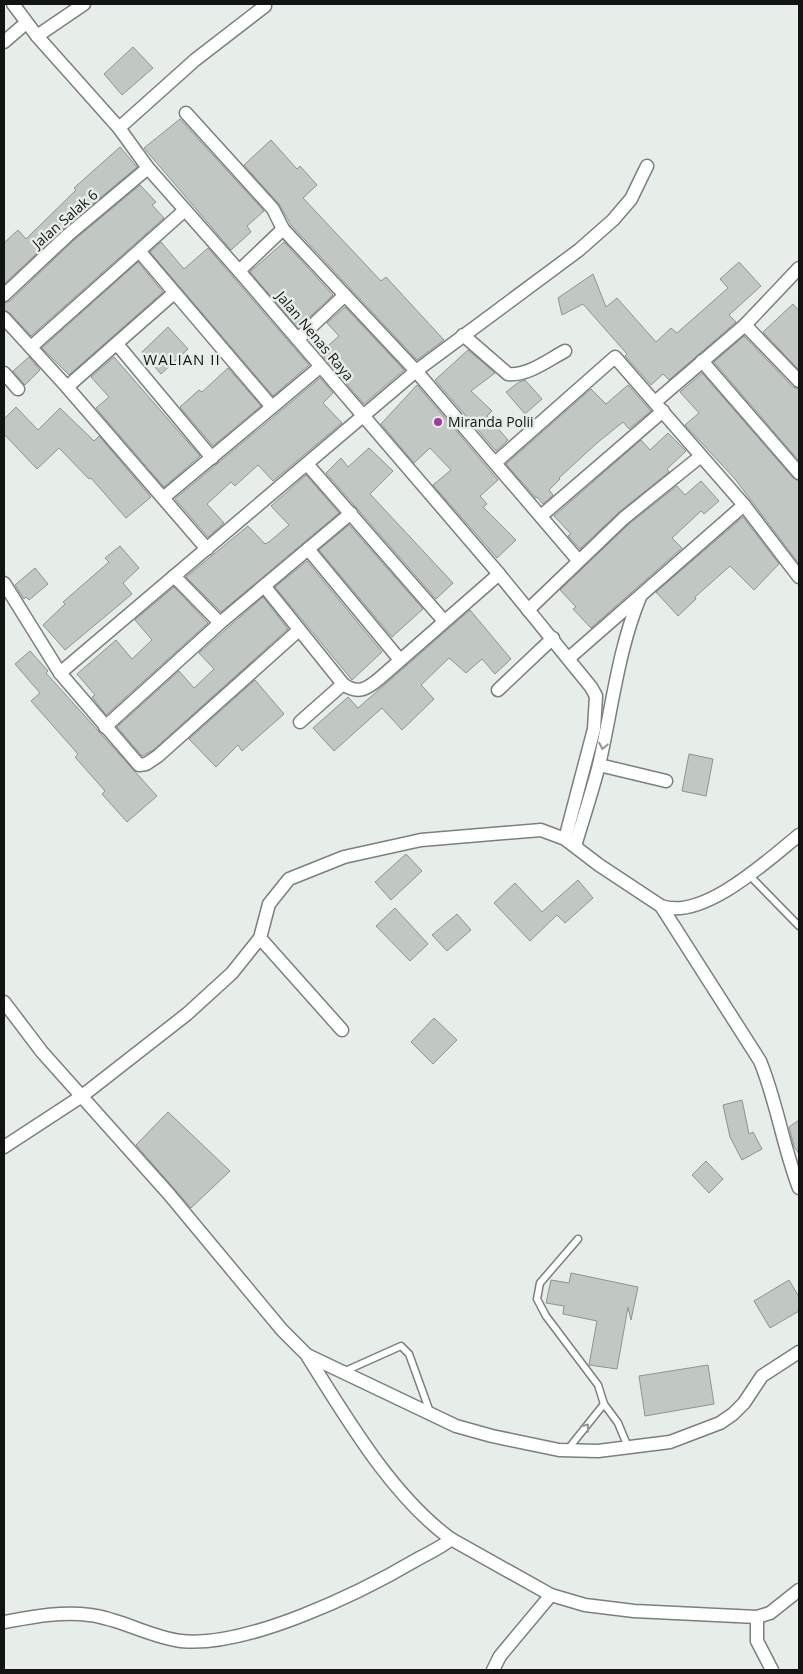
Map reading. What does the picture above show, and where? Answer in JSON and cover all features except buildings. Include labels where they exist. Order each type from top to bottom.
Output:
[{"type":"street","name":"Jalan Nenas Raya","points":[[13,4],[36,36],[119,128],[148,168],[298,339],[553,638],[596,696]]},
{"type":"street","points":[[36,36],[84,4]]},
{"type":"street","points":[[119,128],[194,60],[265,6]]},
{"type":"street","points":[[4,42],[26,23]]},
{"type":"street","points":[[186,113],[273,209],[283,229],[416,371],[496,462],[578,560]]},
{"type":"street","points":[[60,673],[416,371],[579,250],[613,220],[632,199],[647,166]]},
{"type":"street","name":"Jalan Salak 6","points":[[4,294],[68,235],[148,168]]},
{"type":"street","points":[[31,347],[185,210]]},
{"type":"street","points":[[239,271],[283,229]]},
{"type":"street","points":[[140,252],[272,407]]},
{"type":"street","points":[[541,516],[659,406],[702,361],[745,324],[799,268]]},
{"type":"street","points":[[67,386],[174,293]]},
{"type":"street","points":[[298,339],[344,295]]},
{"type":"street","points":[[4,318],[67,386],[207,549]]},
{"type":"street","points":[[745,324],[799,381]]},
{"type":"street","points":[[463,335],[508,374],[516,375],[530,370],[565,351]]},
{"type":"street","points":[[117,344],[212,458]]},
{"type":"street","points":[[496,462],[615,357],[744,505],[799,577]]},
{"type":"street","points":[[702,361],[799,473]]},
{"type":"street","points":[[162,498],[320,367]]},
{"type":"street","points":[[4,373],[18,389]]},
{"type":"street","points":[[528,610],[578,560],[624,518],[701,456]]},
{"type":"street","points":[[307,464],[444,621]]},
{"type":"street","points":[[569,658],[744,505]]},
{"type":"street","points":[[105,727],[220,623],[351,513]]},
{"type":"street","points":[[308,550],[400,660]]},
{"type":"street","points":[[265,586],[343,684],[354,691],[360,691],[370,686],[499,574]]},
{"type":"street","points":[[174,576],[220,623]]},
{"type":"street","points":[[4,583],[60,673],[139,765],[146,764],[158,756],[299,630]]},
{"type":"street","points":[[570,842],[599,765],[612,698],[632,616],[640,597]]},
{"type":"street","points":[[498,690],[553,638]]},
{"type":"street","points":[[300,722],[343,684]]},
{"type":"street","points":[[570,842],[594,729],[596,696],[612,698]]},
{"type":"street","points":[[599,765],[666,781]]},
{"type":"street","points":[[4,1147],[82,1096],[188,1014],[232,973],[260,938],[269,904],[289,879],[344,857],[421,840],[541,830],[570,842],[599,865],[661,906],[671,910],[688,907],[709,899],[749,875],[799,834]]},
{"type":"street","points":[[661,906],[760,1061],[794,1157],[799,1188]]},
{"type":"street","points":[[260,938],[342,1030]]},
{"type":"street","points":[[4,1002],[42,1052],[168,1193],[282,1330],[307,1355],[340,1408],[412,1505],[452,1539],[551,1595],[585,1605],[634,1611],[757,1617],[770,1613],[799,1590]]},
{"type":"street","points":[[307,1355],[341,1373],[456,1426],[492,1436],[568,1450],[629,1448],[670,1442],[720,1422],[744,1403],[762,1376],[799,1352]]},
{"type":"street","points":[[4,1622],[59,1613],[90,1615],[154,1635],[183,1641],[233,1636],[292,1619],[347,1597],[379,1582],[452,1539]]},
{"type":"street","points":[[493,1670],[500,1656],[551,1595]]},
{"type":"street","points":[[757,1617],[757,1641],[772,1670]]},
{"type":"lane","points":[[749,875],[799,926]]},
{"type":"lane","points":[[578,1239],[540,1283],[537,1299],[546,1316],[598,1385],[604,1404],[618,1423],[629,1448]]},
{"type":"lane","points":[[341,1373],[401,1346],[408,1354],[431,1413]]},
{"type":"lane","points":[[568,1450],[604,1404]]},
{"type":"place","name":"Miranda Polii","points":[[438,422]]},
{"type":"district","name":"WALIAN II","points":[[182,360]]}]
